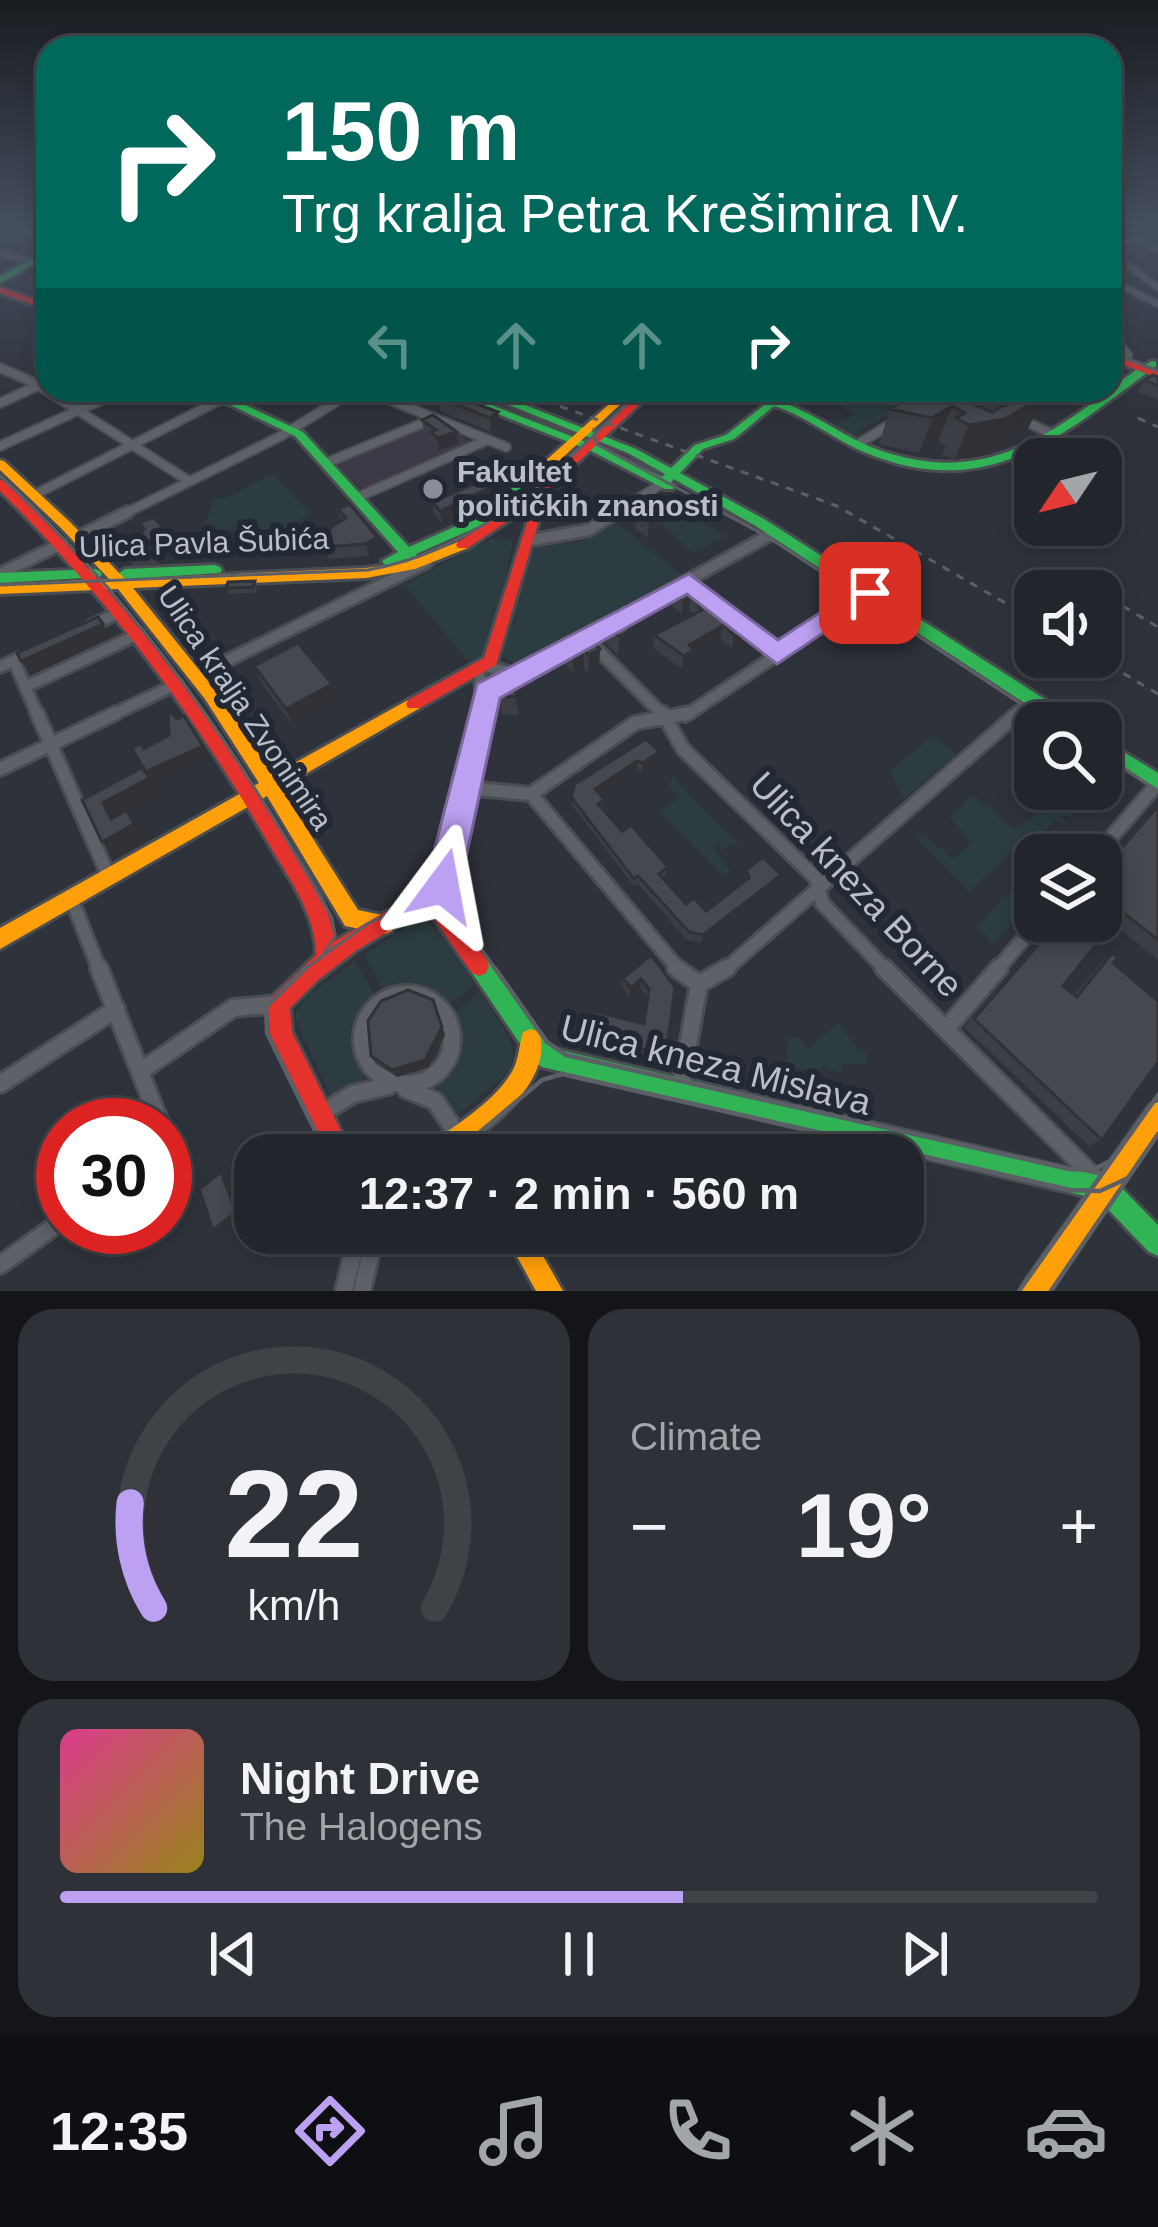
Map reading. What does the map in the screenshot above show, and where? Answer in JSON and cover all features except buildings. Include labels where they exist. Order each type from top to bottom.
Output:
[{"type":"main road","points":[[0,290],[36,303]]},
{"type":"main road","points":[[1122,352],[1153,369]]},
{"type":"main road","points":[[1122,384],[1153,369]]},
{"type":"main road","points":[[238,402],[292,429],[418,559]]},
{"type":"main road","points":[[480,402],[583,436]]},
{"type":"main road","points":[[505,402],[755,520],[1036,702]]},
{"type":"main road","points":[[522,542],[516,499],[539,483],[612,402]]},
{"type":"main road","points":[[583,436],[633,402]]},
{"type":"main road","points":[[667,479],[700,447],[730,437],[770,402],[919,467],[970,471],[1005,463],[1093,402]]},
{"type":"main road","name":"Ulica kralja Zvonimira","points":[[0,464],[80,536],[139,600],[270,785],[352,919],[364,925],[388,923]]},
{"type":"main road","points":[[0,939],[483,666],[506,616],[539,483]]},
{"type":"main road","points":[[418,559],[539,483]]},
{"type":"main road","name":"Ulica kralja Zvonimira","points":[[0,484],[93,580],[177,684],[329,936],[332,951],[325,966]]},
{"type":"main road","points":[[418,559],[482,535],[518,514]]},
{"type":"main road","points":[[482,535],[508,533],[522,542]]},
{"type":"main road","name":"Ulica Pavla Šubića","points":[[0,589],[418,559]]},
{"type":"main road","name":"Ulica Pavla Šubića","points":[[121,579],[152,584],[375,572],[418,559]]},
{"type":"main road","name":"Ulica Pavla Šubića","points":[[0,576],[93,580]]},
{"type":"main road","points":[[139,600],[140,591],[152,584]]},
{"type":"main road","points":[[1122,759],[1158,783]]},
{"type":"main road","points":[[330,1134],[278,1027],[279,1004],[325,966],[419,904],[440,906],[530,1037],[532,1058],[524,1078],[459,1134]]},
{"type":"main road","name":"Ulica kneza Mislava","points":[[530,1037],[541,1053],[556,1061],[1105,1190]]},
{"type":"main road","points":[[1034,1291],[1158,1113]]},
{"type":"main road","points":[[1105,1190],[1158,1243]]},
{"type":"main road","points":[[528,1254],[550,1291]]},
{"type":"street","points":[[1128,289],[1158,304]]},
{"type":"street","points":[[0,368],[36,380]]},
{"type":"street","points":[[0,403],[36,387]]},
{"type":"street","points":[[67,402],[188,481]]},
{"type":"street","points":[[0,446],[97,402]]},
{"type":"street","points":[[36,494],[212,402]]},
{"type":"street","points":[[80,536],[292,429],[336,402]]},
{"type":"street","points":[[393,402],[506,447]]},
{"type":"street","points":[[1000,410],[1050,434]]},
{"type":"street","points":[[858,444],[910,413]]},
{"type":"street","points":[[326,463],[433,419]]},
{"type":"street","points":[[358,497],[485,441]]},
{"type":"street","points":[[522,542],[589,530],[667,479]]},
{"type":"street","points":[[507,676],[483,666],[477,685],[488,692],[502,689],[507,676],[692,585],[775,532]]},
{"type":"street","points":[[0,576],[61,544]]},
{"type":"street","points":[[196,676],[390,582],[418,559]]},
{"type":"street","points":[[466,788],[531,794],[647,720],[668,722],[684,717],[870,593]]},
{"type":"street","points":[[83,629],[120,611]]},
{"type":"street","points":[[732,617],[777,654]]},
{"type":"street","points":[[25,687],[139,634]]},
{"type":"street","name":"Ulica kneza Borne","points":[[588,640],[653,703],[683,749],[816,878],[835,919],[1105,1190]]},
{"type":"street","points":[[0,667],[32,652]]},
{"type":"street","points":[[14,661],[109,877]]},
{"type":"street","points":[[0,769],[177,684]]},
{"type":"street","points":[[440,906],[488,692]]},
{"type":"street","points":[[699,984],[720,974],[819,890],[1033,700]]},
{"type":"street","points":[[647,720],[653,703]]},
{"type":"street","points":[[1114,834],[1158,783]]},
{"type":"street","points":[[531,794],[668,962],[699,984]]},
{"type":"street","points":[[71,898],[151,1098]]},
{"type":"street","points":[[946,1029],[1021,942]]},
{"type":"street","points":[[680,1090],[699,984]]},
{"type":"street","points":[[320,1114],[372,1086],[395,1087],[414,1085],[435,1070],[449,1043],[446,1011],[423,994],[392,998],[366,1029],[365,1058],[372,1071],[395,1087],[435,1101],[452,1134]]},
{"type":"street","points":[[141,1071],[233,1008],[279,1004]]},
{"type":"street","points":[[0,1084],[116,1009]]},
{"type":"street","points":[[0,1265],[36,1239]]},
{"type":"street","points":[[344,1291],[353,1254]]},
{"type":"street","points":[[362,1291],[370,1254]]},
{"type":"shaded area","points":[[834,402],[910,402],[852,435],[811,412],[836,424],[854,415]]},
{"type":"shaded area","points":[[435,423],[474,443],[363,490],[336,463]]},
{"type":"shaded area","points":[[273,473],[309,512],[283,537],[243,539],[245,531],[205,529],[213,498],[226,498]]},
{"type":"shaded area","points":[[672,507],[726,536],[694,554],[656,519]]},
{"type":"shaded area","points":[[617,523],[682,576],[521,667],[502,657],[530,544],[581,542]]},
{"type":"shaded area","points":[[493,538],[513,540],[492,652],[482,661],[466,659],[404,584]]},
{"type":"shaded area","points":[[932,736],[956,754],[903,800],[890,771]]},
{"type":"shaded area","points":[[672,776],[741,847],[732,844],[721,852],[721,843],[711,845],[730,871],[724,876],[659,812],[681,796],[669,787]]},
{"type":"shaded area","points":[[973,795],[1014,830],[1041,810],[1070,810],[1072,815],[1063,817],[1067,825],[1055,820],[1042,834],[1014,834],[1014,850],[969,892],[914,836],[924,835],[953,859],[971,842],[950,817]]},
{"type":"shaded area","points":[[1014,887],[1014,922],[993,944],[977,926]]},
{"type":"shaded area","points":[[425,920],[437,926],[475,985],[450,1003],[429,989],[387,996],[364,955],[413,922]]},
{"type":"shaded area","points":[[355,961],[379,1002],[358,1038],[363,1080],[331,1097],[294,1016],[304,998]]},
{"type":"shaded area","points":[[480,992],[507,1035],[512,1061],[496,1083],[458,1114],[434,1084],[457,1051],[455,1011]]},
{"type":"shaded area","points":[[839,1022],[857,1048],[866,1052],[867,1065],[842,1064],[841,1073],[821,1066],[820,1073],[786,1065],[788,1037],[799,1038],[808,1048]]},
{"type":"tram line","points":[[1122,357],[1158,371]]},
{"type":"tram line","points":[[595,434],[629,402]]},
{"type":"tram line","points":[[594,429],[595,434]]},
{"type":"tram line","points":[[102,581],[368,570],[410,559],[484,524],[549,476],[595,434]]},
{"type":"tram line","points":[[595,434],[596,444],[768,537],[1018,702]]},
{"type":"tram line","points":[[0,476],[102,581]]},
{"type":"tram line","points":[[0,585],[102,581]]},
{"type":"tram line","points":[[102,581],[223,740],[332,918],[335,936],[323,956]]},
{"type":"tram line","points":[[1122,767],[1158,791]]},
{"type":"tram line","points":[[323,956],[367,924],[429,894],[453,908],[497,971]]},
{"type":"tram line","points":[[306,968],[323,956]]},
{"type":"tram line","points":[[302,971],[306,968]]},
{"type":"tram line","points":[[306,968],[266,1007],[267,1033],[317,1134]]},
{"type":"tram line","points":[[495,968],[547,1042],[566,1055],[1069,1169],[1093,1170],[1112,1160]]},
{"type":"tram line","points":[[478,1134],[542,1080],[562,1074],[825,1134]]},
{"type":"tram line","points":[[1112,1160],[1158,1095]]},
{"type":"tram line","points":[[1051,1291],[1158,1134]]},
{"type":"tram line","points":[[924,1157],[1090,1191]]},
{"type":"tram line","points":[[1090,1191],[1112,1160]]},
{"type":"tram line","points":[[1090,1191],[1128,1178]]},
{"type":"tram line","points":[[1019,1291],[1090,1191]]},
{"type":"tram line","points":[[338,1291],[347,1254]]},
{"type":"tram line","points":[[362,1291],[370,1254]]},
{"type":"railway","points":[[548,402],[837,506],[1014,608]]},
{"type":"railway","points":[[1138,418],[1158,427]]},
{"type":"railway","points":[[1122,606],[1158,627]]},
{"type":"railway","points":[[1122,673],[1158,694]]},
{"type":"traffic: fast","points":[[1122,386],[1152,364]]},
{"type":"traffic: fast","points":[[232,402],[299,434],[414,561]]},
{"type":"traffic: fast","points":[[474,402],[595,449],[669,486]]},
{"type":"traffic: fast","points":[[507,402],[632,451],[759,522],[1036,702]]},
{"type":"traffic: fast","points":[[663,483],[699,447],[730,437],[772,402]]},
{"type":"traffic: fast","points":[[772,402],[871,451],[914,465],[952,468],[988,463],[1022,451],[1100,402]]},
{"type":"traffic: fast","points":[[389,561],[484,519],[534,476]]},
{"type":"traffic: fast","points":[[125,574],[215,570]]},
{"type":"traffic: fast","points":[[0,578],[95,574]]},
{"type":"traffic: fast","points":[[1122,759],[1158,782]]},
{"type":"traffic: fast","points":[[479,966],[537,1049],[550,1059],[1105,1189],[1158,1243]]},
{"type":"traffic: slow","points":[[530,481],[618,402]]},
{"type":"traffic: slow","points":[[0,464],[97,557],[184,659],[251,755],[352,919],[385,924]]},
{"type":"traffic: slow","points":[[0,589],[366,573],[410,566],[463,545]]},
{"type":"traffic: slow","points":[[0,939],[414,704]]},
{"type":"traffic: slow","points":[[462,1134],[510,1092],[521,1077],[531,1040]]},
{"type":"traffic: slow","points":[[1034,1291],[1158,1113]]},
{"type":"traffic: slow","points":[[528,1254],[550,1291]]},
{"type":"traffic: jam","points":[[0,290],[36,303]]},
{"type":"traffic: jam","points":[[1122,361],[1158,375]]},
{"type":"traffic: jam","points":[[463,545],[522,507],[637,402]]},
{"type":"traffic: jam","points":[[0,484],[118,610],[220,748],[313,902],[324,932],[326,963]]},
{"type":"traffic: jam","points":[[414,704],[491,661],[543,491]]},
{"type":"traffic: jam","points":[[331,1134],[281,1034],[279,1004],[350,943],[392,918],[434,903],[479,966]]},
{"type":"place","name":"Fakultet političkih znanosti","points":[[433,489]]},
{"type":"route","points":[[443,886],[488,692],[502,689],[508,680],[522,677],[689,582],[777,654],[870,593]]}]
